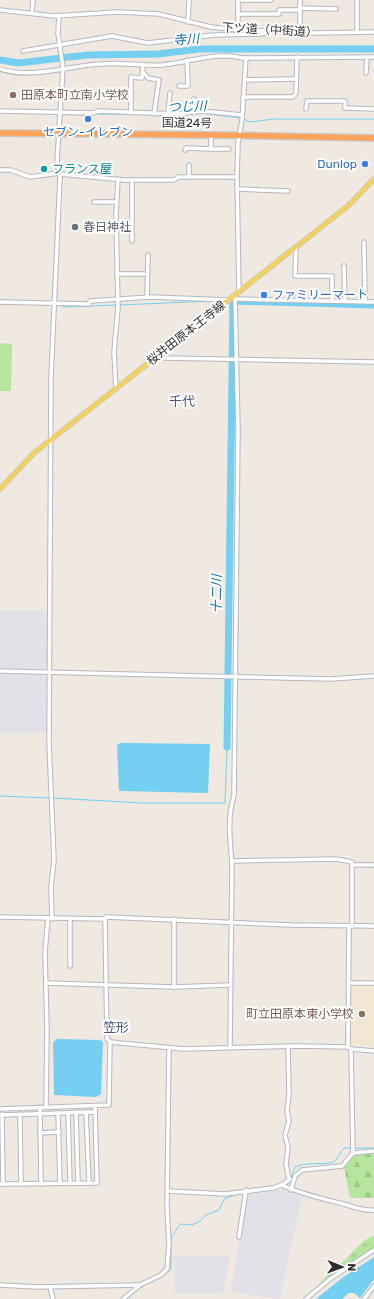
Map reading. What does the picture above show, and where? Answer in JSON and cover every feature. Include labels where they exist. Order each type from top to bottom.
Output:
[{"type":"highway","name":"国道24号","points":[[0,133],[211,134],[374,138]]},
{"type":"main road","name":"桜井田原本王寺線","points":[[0,489],[26,460],[51,439],[237,295],[348,206],[374,179]]},
{"type":"street","points":[[32,13],[33,0]]},
{"type":"street","points":[[188,22],[189,0]]},
{"type":"street","points":[[238,30],[238,0],[271,0]]},
{"type":"street","points":[[300,0],[300,32]]},
{"type":"street","points":[[357,0],[358,32]]},
{"type":"street","points":[[238,14],[279,14],[279,10],[336,9]]},
{"type":"street","name":"下ツ道（中街道）","points":[[0,10],[59,16],[117,12],[159,14],[188,22],[238,30],[374,32]]},
{"type":"street","points":[[46,1106],[45,952],[50,918],[54,860],[49,744],[49,671],[51,377],[60,174],[57,162],[58,134],[61,113],[63,67],[58,34],[59,16]]},
{"type":"street","points":[[23,51],[60,46],[112,36],[148,42],[203,36],[261,34],[270,31]]},
{"type":"street","points":[[0,69],[23,73],[63,67],[99,64],[160,65],[218,56],[246,58],[374,57]]},
{"type":"street","points":[[243,98],[293,97],[296,93],[297,57]]},
{"type":"street","points":[[366,73],[367,57]]},
{"type":"street","points":[[230,1047],[232,861],[230,843],[231,804],[234,796],[236,677],[235,360],[237,295],[237,177],[238,143],[242,118],[246,58]]},
{"type":"street","points":[[178,86],[188,86],[187,60]]},
{"type":"street","points":[[131,113],[131,77],[142,78],[143,64]]},
{"type":"street","points":[[143,72],[148,78],[159,80],[154,114]]},
{"type":"street","points":[[245,80],[296,79]]},
{"type":"street","points":[[168,114],[170,93]]},
{"type":"street","points":[[194,99],[194,110]]},
{"type":"street","points":[[306,108],[307,101],[345,101],[345,108],[374,109]]},
{"type":"street","points":[[0,111],[168,114],[194,110],[242,118]]},
{"type":"street","points":[[211,134],[211,149]]},
{"type":"street","points":[[186,150],[186,148],[229,150]]},
{"type":"street","points":[[189,165],[189,177]]},
{"type":"street","points":[[0,170],[11,170],[30,177],[60,174],[132,180],[174,180],[178,177],[237,177]]},
{"type":"street","points":[[116,389],[114,352],[117,300],[116,202],[118,179]]},
{"type":"street","points":[[132,180],[132,241]]},
{"type":"street","points":[[238,189],[288,191]]},
{"type":"street","points":[[94,202],[116,202]]},
{"type":"street","points":[[364,242],[365,301]]},
{"type":"street","points":[[296,247],[295,276],[332,276],[332,301]]},
{"type":"street","points":[[147,298],[148,255]]},
{"type":"street","points":[[344,266],[345,301]]},
{"type":"street","points":[[117,274],[144,274]]},
{"type":"street","points":[[237,295],[374,302]]},
{"type":"street","points":[[0,302],[55,302],[88,304],[90,301],[147,298],[229,300]]},
{"type":"street","points":[[158,356],[165,358],[235,360],[374,362]]},
{"type":"street","points":[[0,671],[331,679],[374,676]]},
{"type":"street","points":[[168,1191],[225,1194],[282,1185],[302,1170],[342,1166],[353,1153],[349,983],[352,862],[336,859],[232,861]]},
{"type":"street","points":[[352,865],[374,865]]},
{"type":"street","points":[[0,917],[70,919],[105,919],[106,917],[374,926]]},
{"type":"street","points":[[70,919],[70,966]]},
{"type":"street","points":[[95,1107],[97,1183],[2,1184],[1,1109],[46,1106],[109,1106],[110,1042],[107,1039],[105,919]]},
{"type":"street","points":[[174,919],[174,987]]},
{"type":"street","points":[[349,983],[374,982]]},
{"type":"street","points":[[46,983],[174,987],[230,985]]},
{"type":"street","points":[[110,1042],[169,1048],[288,1046],[350,1048],[374,1051]]},
{"type":"street","points":[[288,1046],[289,1094],[287,1111],[289,1121],[285,1135],[288,1148],[286,1164],[289,1180]]},
{"type":"street","points":[[123,1299],[140,1285],[161,1275],[167,1269],[169,1245],[169,1048]]},
{"type":"street","points":[[40,1107],[41,1184]]},
{"type":"street","points":[[76,1112],[78,1183]]},
{"type":"street","points":[[86,1112],[89,1183]]},
{"type":"street","points":[[2,1115],[95,1112]]},
{"type":"street","points":[[58,1113],[60,1183]]},
{"type":"street","points":[[68,1113],[70,1183]]},
{"type":"street","points":[[20,1114],[21,1184]]},
{"type":"street","points":[[40,1133],[59,1132]]},
{"type":"street","points":[[353,1153],[374,1151]]},
{"type":"street","points":[[291,1190],[295,1176]]},
{"type":"street","points":[[282,1185],[291,1190],[349,1205],[360,1210],[374,1210]]},
{"type":"street","points":[[239,1237],[246,1190]]},
{"type":"street","points":[[306,1299],[330,1279],[374,1250]]},
{"type":"street","points":[[0,1285],[50,1287],[140,1285]]},
{"type":"street","points":[[364,1299],[374,1286]]},
{"type":"street","points":[[50,1287],[53,1299]]},
{"type":"shaded area","points":[[0,610],[49,611],[48,664],[42,670],[0,670]]},
{"type":"shaded area","points":[[0,674],[43,675],[48,680],[48,732],[0,733]]},
{"type":"shaded area","name":"町立田原本東小学校","points":[[351,984],[374,984],[374,1046],[350,1044]]},
{"type":"shaded area","points":[[285,1189],[302,1196],[280,1299],[230,1292],[248,1195]]},
{"type":"shaded area","points":[[174,1256],[230,1256],[223,1293],[175,1294]]},
{"type":"green space","points":[[0,343],[12,344],[11,391],[0,391]]},
{"type":"green space","points":[[374,1152],[374,1198],[350,1198],[344,1167],[354,1155]]},
{"type":"green space","points":[[374,1235],[374,1248],[321,1285],[320,1283],[357,1247]]},
{"type":"water","points":[[120,743],[210,744],[208,793],[119,791],[117,745]]},
{"type":"water","points":[[57,1039],[100,1040],[103,1042],[101,1094],[96,1097],[54,1095],[53,1042]]},
{"type":"water","points":[[374,1257],[374,1279],[360,1298],[354,1293],[349,1293],[342,1299],[316,1299],[342,1278]]},
{"type":"waterway","name":"寺川","points":[[0,60],[19,63],[87,55],[158,54],[199,49],[374,49]]},
{"type":"waterway","name":"つじ川","points":[[31,113],[85,115]]},
{"type":"waterway","name":"つじ川","points":[[200,113],[241,118]]},
{"type":"waterway","name":"つじ川","points":[[95,114],[179,115]]},
{"type":"waterway","name":"つじ川","points":[[244,119],[250,122],[274,119],[374,119]]},
{"type":"waterway","points":[[120,305],[210,301]]},
{"type":"waterway","name":"十二川","points":[[227,747],[233,301],[374,305]]},
{"type":"waterway","points":[[63,307],[117,305]]},
{"type":"waterway","name":"十二川","points":[[53,798],[142,803],[225,803],[227,747]]},
{"type":"waterway","name":"十二川","points":[[0,796],[49,798]]},
{"type":"waterway","points":[[291,1178],[295,1167],[305,1164],[328,1163],[335,1161],[344,1148],[374,1148]]},
{"type":"waterway","points":[[286,1186],[290,1181]]},
{"type":"waterway","points":[[248,1193],[284,1187]]},
{"type":"waterway","points":[[163,1276],[171,1269],[171,1238],[180,1224],[192,1225],[200,1221],[206,1215],[219,1210],[224,1199],[238,1194]]},
{"type":"waterway","points":[[127,1299],[139,1288]]},
{"type":"place","name":"田原本町立南小学校","points":[[13,95]]},
{"type":"place","name":"セブン-イレブン","points":[[88,119]]},
{"type":"place","name":"Dunlop","points":[[365,164]]},
{"type":"place","name":"フランス屋","points":[[44,169]]},
{"type":"place","name":"春日神社","points":[[75,227]]},
{"type":"place","name":"ファミリーマート","points":[[264,295]]},
{"type":"place","name":"町立田原本東小学校","points":[[362,1014]]},
{"type":"district","name":"千代","points":[[182,401]]},
{"type":"district","name":"笠形","points":[[116,1027]]}]
